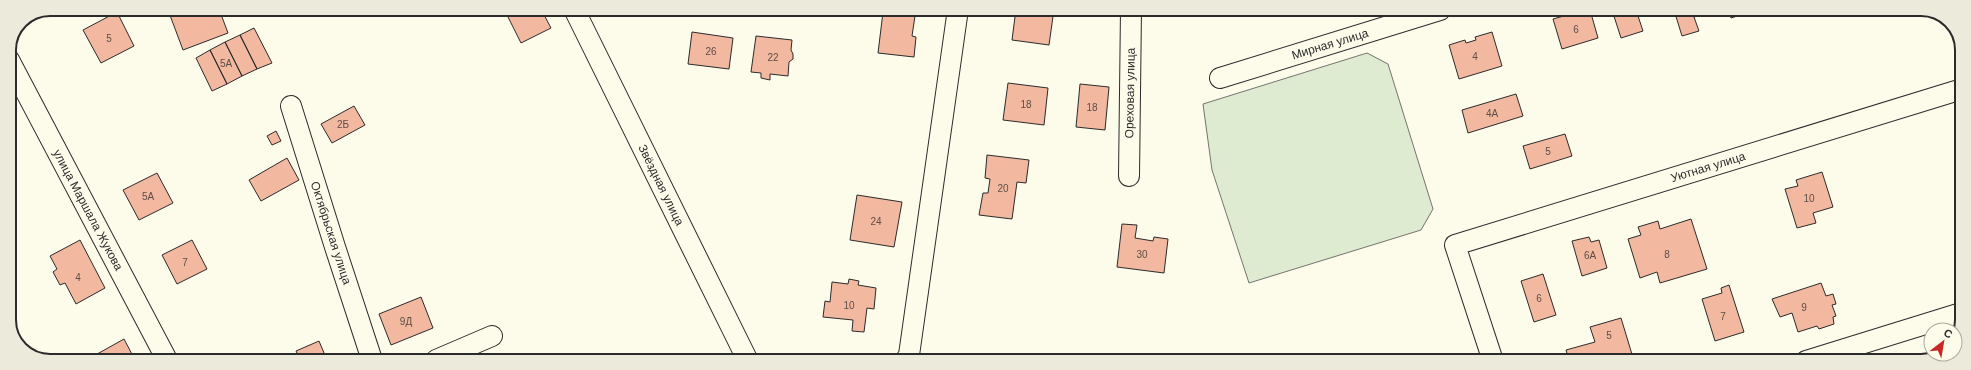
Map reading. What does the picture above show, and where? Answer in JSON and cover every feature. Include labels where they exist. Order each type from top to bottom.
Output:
[{"type":"street","name":"Звёздная улица","points":[[577,16],[745,354]]},
{"type":"street","points":[[910,354],[957,16]]},
{"type":"street","name":"Ореховая улица","points":[[1129,176],[1131,16]]},
{"type":"street","name":"Мирная улица","points":[[1220,78],[1421,16]]},
{"type":"street","name":"улица Маршала Жукова","points":[[16,73],[164,354]]},
{"type":"street","name":"Уютная улица","points":[[1491,354],[1454,245],[1955,91]]},
{"type":"street","name":"Октябрьская улица","points":[[291,106],[370,354]]},
{"type":"street","points":[[1829,354],[1955,315]]},
{"type":"street","points":[[450,354],[492,336]]},
{"type":"green space","points":[[1367,53],[1388,64],[1433,209],[1421,230],[1249,283],[1212,170],[1203,104]]},
{"type":"building","points":[[109,16],[119,16],[134,46],[101,63],[83,30]]},
{"type":"building","points":[[170,16],[222,16],[228,33],[183,50]]},
{"type":"building","points":[[508,16],[545,16],[551,28],[521,43]]},
{"type":"building","points":[[883,16],[915,16],[912,36],[916,37],[914,57],[878,53]]},
{"type":"building","points":[[1015,16],[1053,16],[1049,45],[1012,40]]},
{"type":"building","points":[[1564,16],[1592,16],[1598,38],[1562,49],[1553,19]]},
{"type":"building","points":[[1614,16],[1638,16],[1643,31],[1621,38]]},
{"type":"building","points":[[1676,16],[1697,16],[1694,17],[1699,31],[1682,36]]},
{"type":"building","points":[[254,28],[272,63],[257,69],[240,35]]},
{"type":"building","points":[[692,32],[733,38],[729,69],[688,64]]},
{"type":"building","points":[[1492,32],[1502,66],[1459,79],[1449,45],[1465,40],[1466,43],[1476,40],[1475,37]]},
{"type":"building","points":[[240,35],[257,69],[242,76],[225,42]]},
{"type":"building","points":[[756,36],[792,40],[791,50],[793,59],[789,62],[788,76],[770,74],[770,80],[761,78],[761,73],[751,72]]},
{"type":"building","points":[[225,42],[242,76],[227,84],[210,50]]},
{"type":"building","points":[[210,50],[227,84],[212,91],[196,58]]},
{"type":"building","points":[[1008,83],[1048,88],[1044,125],[1003,120]]},
{"type":"building","points":[[1080,84],[1109,87],[1105,130],[1076,127]]},
{"type":"building","points":[[1516,94],[1523,116],[1468,133],[1462,110]]},
{"type":"building","points":[[354,106],[365,125],[332,143],[321,124]]},
{"type":"building","points":[[276,131],[281,141],[272,145],[267,136]]},
{"type":"building","points":[[1565,134],[1572,156],[1530,169],[1523,146]]},
{"type":"building","points":[[987,155],[1029,160],[1026,183],[1017,182],[1012,219],[979,215],[983,193],[988,193],[990,179],[985,178]]},
{"type":"building","points":[[287,158],[299,180],[261,201],[249,180]]},
{"type":"building","points":[[1822,172],[1833,207],[1813,213],[1816,223],[1797,228],[1785,189],[1798,186],[1796,180]]},
{"type":"building","points":[[157,173],[173,203],[139,220],[123,190]]},
{"type":"building","points":[[857,195],[902,202],[894,247],[850,240]]},
{"type":"building","points":[[1691,219],[1707,269],[1660,283],[1657,272],[1640,278],[1628,239],[1641,235],[1638,227],[1658,221],[1660,229]]},
{"type":"building","points":[[1122,224],[1137,225],[1135,238],[1153,241],[1154,237],[1168,239],[1164,273],[1117,267]]},
{"type":"building","points":[[1589,237],[1591,242],[1599,240],[1607,268],[1582,276],[1572,241]]},
{"type":"building","points":[[80,240],[105,288],[76,304],[65,283],[60,285],[53,272],[57,269],[50,256]]},
{"type":"building","points":[[192,240],[207,269],[177,284],[162,255]]},
{"type":"building","points":[[1543,274],[1556,315],[1534,322],[1521,281]]},
{"type":"building","points":[[849,279],[859,281],[858,285],[876,288],[874,309],[867,308],[864,332],[852,331],[853,320],[823,317],[825,301],[830,302],[832,282],[848,284]]},
{"type":"building","points":[[1821,283],[1826,296],[1833,294],[1836,304],[1832,305],[1836,316],[1833,317],[1834,324],[1819,329],[1817,326],[1798,332],[1792,313],[1780,317],[1772,299]]},
{"type":"building","points":[[1729,285],[1744,332],[1715,341],[1702,299],[1722,293],[1721,288]]},
{"type":"building","points":[[421,297],[433,328],[391,345],[379,314]]},
{"type":"building","points":[[1621,318],[1632,354],[1567,354],[1566,350],[1595,342],[1590,327]]},
{"type":"building","points":[[124,339],[132,354],[97,354]]},
{"type":"building","points":[[319,341],[324,354],[297,354],[296,351]]}]
